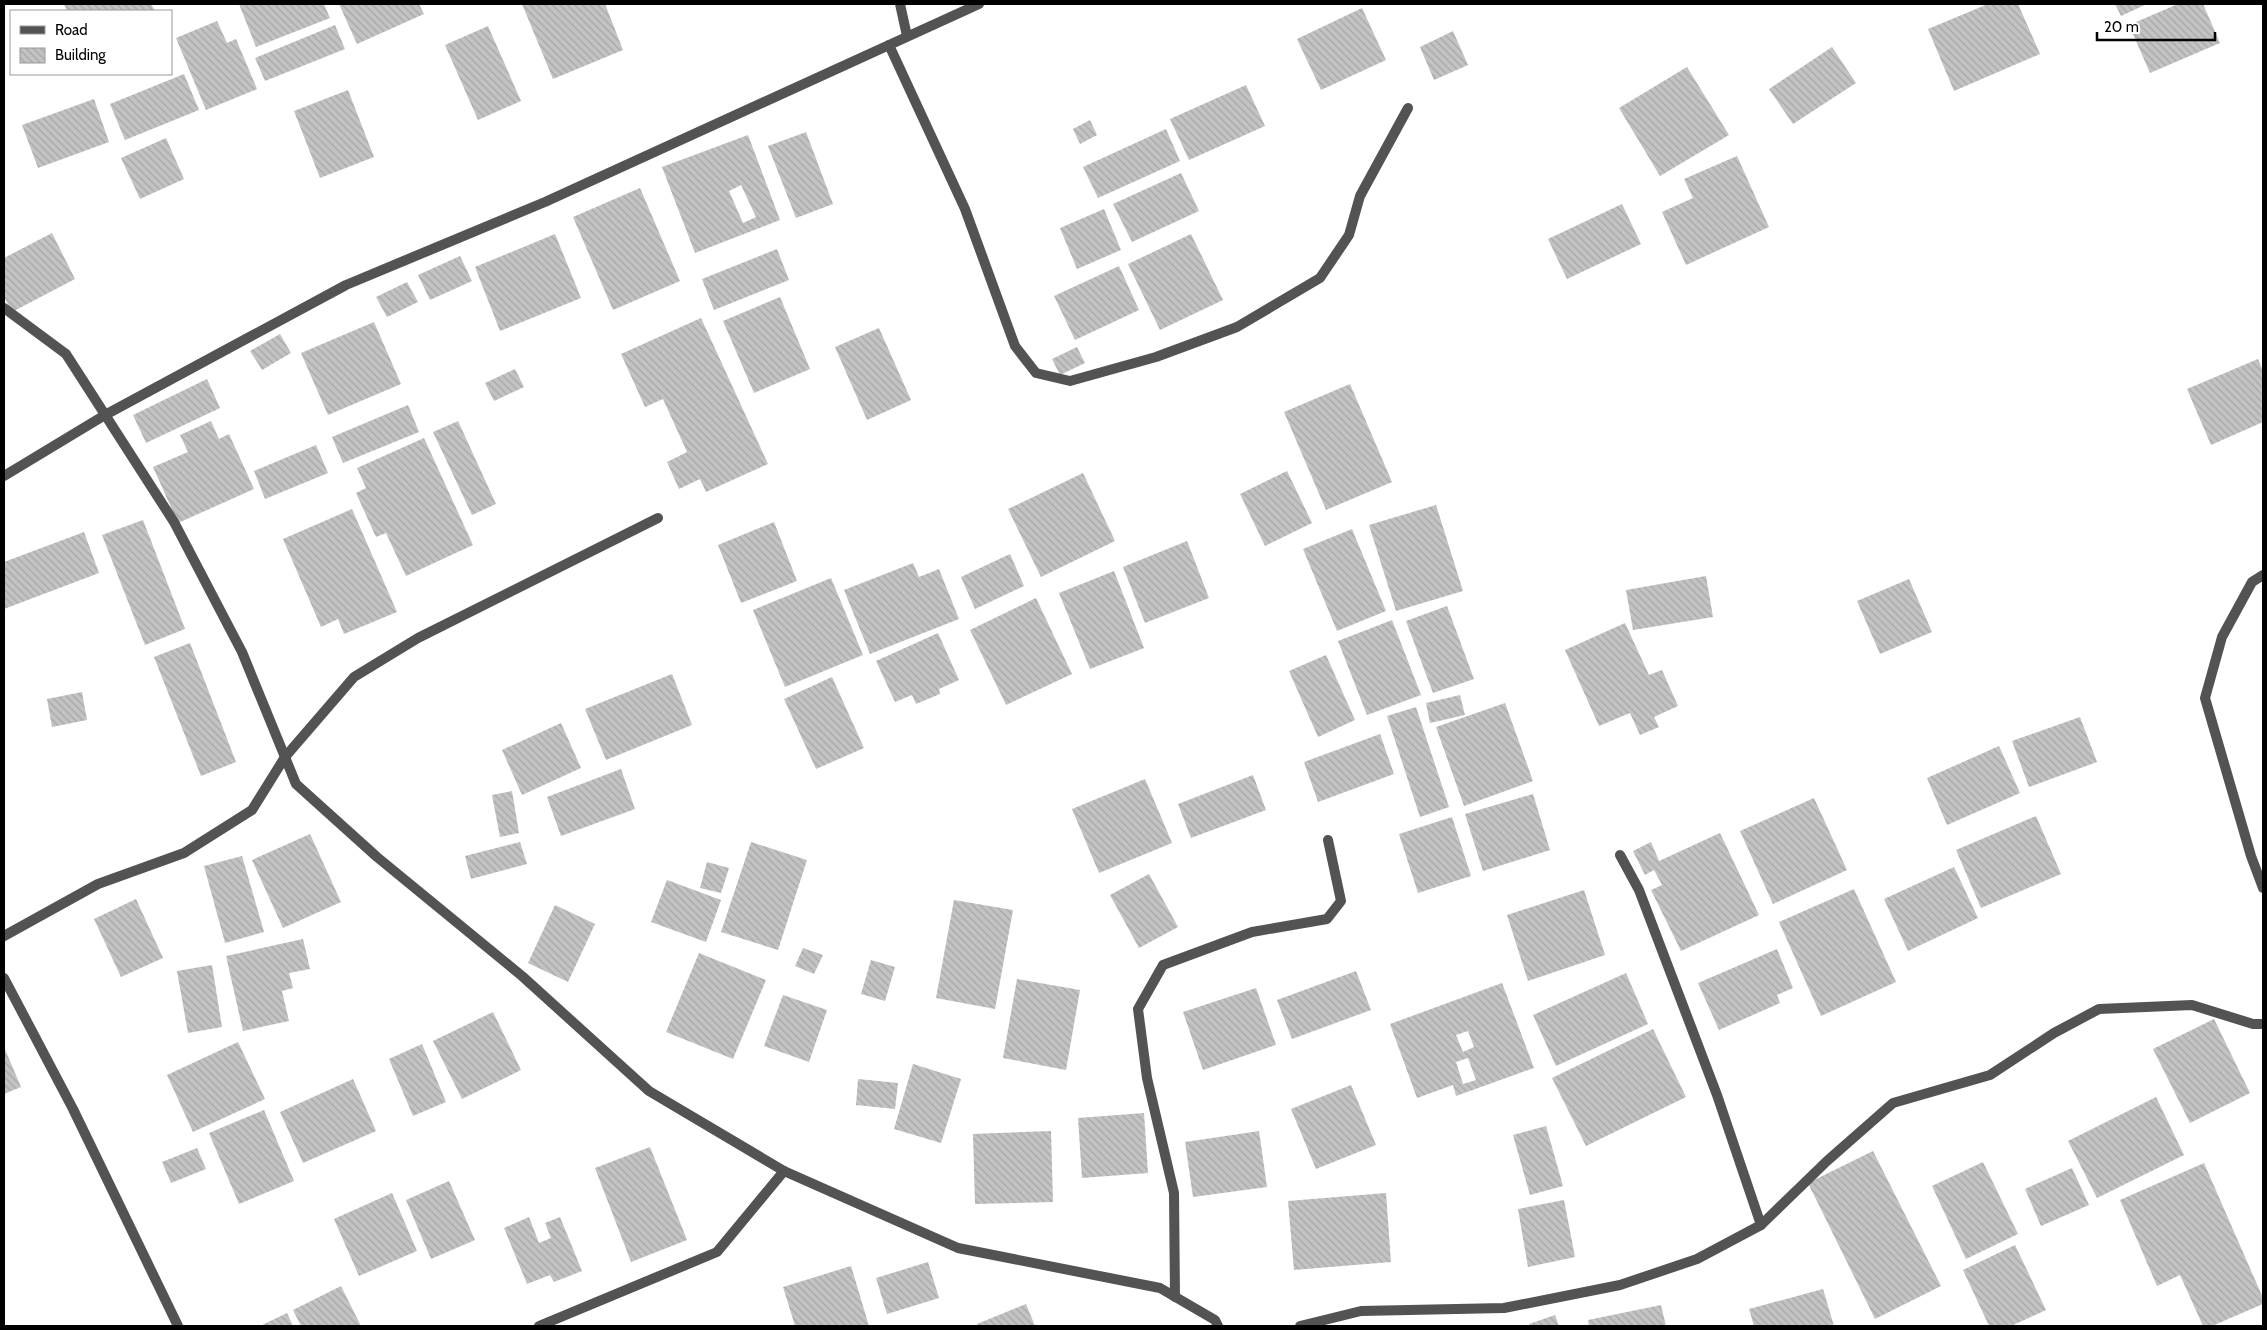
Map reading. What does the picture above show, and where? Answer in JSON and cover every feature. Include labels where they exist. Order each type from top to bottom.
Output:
[{"type":"street","points":[[900,4],[907,36]]},
{"type":"street","points":[[4,476],[105,415],[346,285],[545,202],[979,4]]},
{"type":"street","points":[[889,45],[965,209],[1015,346],[1036,373],[1070,381],[1156,358],[1237,327],[1320,278],[1349,235],[1360,196],[1408,108]]},
{"type":"street","points":[[4,308],[66,354],[183,539],[242,652],[296,784],[377,857],[522,976],[649,1092],[784,1171],[958,1248],[1160,1288],[1215,1320],[1218,1326]]},
{"type":"street","points":[[4,936],[98,884],[184,853],[252,810],[285,757],[354,677],[418,638],[658,518]]},
{"type":"street","points":[[2263,575],[2252,582],[2222,637],[2205,698],[2251,856],[2263,888]]},
{"type":"street","points":[[1175,1297],[1174,1193],[1147,1078],[1138,1009],[1163,965],[1252,932],[1327,919],[1340,902],[1328,840]]},
{"type":"street","points":[[1620,856],[1639,890],[1717,1095],[1761,1225]]},
{"type":"street","points":[[4,978],[73,1109],[178,1326]]},
{"type":"street","points":[[1300,1326],[1361,1311],[1504,1308],[1620,1285],[1697,1259],[1761,1225],[1827,1161],[1893,1103],[1990,1075],[2054,1033],[2100,1009],[2192,1005],[2252,1024],[2263,1024]]},
{"type":"street","points":[[539,1326],[717,1252],[784,1171]]},
{"type":"building","points":[[64,4],[151,4],[154,10],[67,10]]},
{"type":"building","points":[[239,4],[324,4],[330,18],[256,47]]},
{"type":"building","points":[[339,4],[419,4],[424,14],[357,44]]},
{"type":"building","points":[[522,4],[605,4],[623,50],[553,79]]},
{"type":"building","points":[[1988,4],[2018,4],[2040,54],[1954,91],[1928,29]]},
{"type":"building","points":[[2115,4],[2147,4],[2121,16]]},
{"type":"building","points":[[2178,4],[2203,4],[2220,43],[2150,73],[2129,25]]},
{"type":"building","points":[[1362,8],[1386,60],[1321,90],[1297,39]]},
{"type":"building","points":[[217,21],[227,43],[236,39],[257,89],[206,110],[176,38]]},
{"type":"building","points":[[335,25],[345,49],[265,81],[255,58]]},
{"type":"building","points":[[488,26],[521,101],[478,120],[445,45]]},
{"type":"building","points":[[1453,31],[1468,65],[1434,80],[1420,47]]},
{"type":"building","points":[[1832,47],[1856,83],[1793,124],[1769,89]]},
{"type":"building","points":[[1687,67],[1729,135],[1660,176],[1619,108]]},
{"type":"building","points":[[184,74],[199,110],[125,140],[110,104]]},
{"type":"building","points":[[1246,85],[1265,126],[1189,160],[1170,119]]},
{"type":"building","points":[[348,90],[374,157],[320,178],[294,111]]},
{"type":"building","points":[[94,99],[109,142],[38,168],[22,125]]},
{"type":"building","points":[[1090,120],[1097,135],[1080,144],[1073,129]]},
{"type":"building","points":[[1166,129],[1180,161],[1098,198],[1083,167]]},
{"type":"building","points":[[806,132],[833,204],[796,218],[768,146]]},
{"type":"building","points":[[748,135],[780,220],[695,253],[662,167]],"holes":[[[741,185],[756,217],[743,223],[729,191]]]},
{"type":"building","points":[[166,138],[184,179],[140,199],[121,158]]},
{"type":"building","points":[[1737,156],[1769,227],[1686,265],[1662,212],[1693,198],[1684,179]]},
{"type":"building","points":[[1181,173],[1199,211],[1132,242],[1113,204]]},
{"type":"building","points":[[640,188],[680,281],[613,310],[573,217]]},
{"type":"building","points":[[1622,204],[1641,244],[1567,279],[1548,239]]},
{"type":"building","points":[[1104,209],[1121,250],[1077,269],[1060,228]]},
{"type":"building","points":[[52,233],[75,279],[12,312],[4,297],[4,258]]},
{"type":"building","points":[[555,234],[581,298],[500,331],[475,267]]},
{"type":"building","points":[[1191,234],[1223,300],[1160,330],[1128,264]]},
{"type":"building","points":[[777,249],[789,280],[714,310],[702,279]]},
{"type":"building","points":[[460,256],[472,281],[430,300],[418,275]]},
{"type":"building","points":[[1119,266],[1139,310],[1075,340],[1054,296]]},
{"type":"building","points":[[407,282],[418,302],[387,317],[376,297]]},
{"type":"building","points":[[780,297],[810,369],[754,393],[723,321]]},
{"type":"building","points":[[701,318],[768,464],[706,492],[700,479],[679,489],[667,462],[687,452],[663,399],[645,407],[621,354]]},
{"type":"building","points":[[374,322],[401,384],[328,415],[301,353]]},
{"type":"building","points":[[879,328],[911,400],[867,420],[835,347]]},
{"type":"building","points":[[280,334],[291,353],[262,370],[250,351]]},
{"type":"building","points":[[1077,347],[1085,363],[1060,375],[1052,359]]},
{"type":"building","points":[[2258,359],[2263,371],[2263,422],[2211,445],[2187,389]]},
{"type":"building","points":[[515,369],[524,387],[494,401],[485,383]]},
{"type":"building","points":[[207,379],[220,408],[146,443],[133,415]]},
{"type":"building","points":[[1350,384],[1392,482],[1326,510],[1284,412]]},
{"type":"building","points":[[408,405],[419,432],[343,463],[332,437]]},
{"type":"building","points":[[211,421],[219,439],[229,434],[254,489],[178,523],[153,467],[188,452],[180,435]]},
{"type":"building","points":[[458,421],[496,504],[472,515],[433,432]]},
{"type":"building","points":[[424,438],[473,545],[406,576],[386,533],[376,537],[356,493],[366,488],[357,468]]},
{"type":"building","points":[[316,445],[328,473],[265,499],[254,471]]},
{"type":"building","points":[[1287,471],[1312,523],[1265,546],[1240,494]]},
{"type":"building","points":[[1083,473],[1115,541],[1041,577],[1008,509]]},
{"type":"building","points":[[1436,505],[1463,591],[1396,611],[1369,525]]},
{"type":"building","points":[[352,509],[397,612],[344,634],[338,619],[321,627],[283,539]]},
{"type":"building","points":[[143,520],[185,629],[145,645],[102,535]]},
{"type":"building","points":[[774,522],[797,581],[741,603],[718,545]]},
{"type":"building","points":[[1352,529],[1386,611],[1337,631],[1303,549]]},
{"type":"building","points":[[84,532],[99,573],[4,609],[4,562]]},
{"type":"building","points":[[1187,541],[1209,598],[1145,623],[1123,567]]},
{"type":"building","points":[[1010,554],[1024,586],[975,609],[961,577]]},
{"type":"building","points":[[913,563],[919,577],[939,569],[959,619],[870,654],[844,590]]},
{"type":"building","points":[[1114,571],[1144,648],[1090,669],[1059,593]]},
{"type":"building","points":[[1706,576],[1713,617],[1633,630],[1626,590]]},
{"type":"building","points":[[831,578],[863,655],[785,687],[753,610]]},
{"type":"building","points":[[1909,579],[1932,632],[1880,654],[1857,601]]},
{"type":"building","points":[[1036,598],[1072,674],[1006,705],[970,630]]},
{"type":"building","points":[[1447,606],[1474,679],[1433,693],[1406,621]]},
{"type":"building","points":[[1392,620],[1421,695],[1367,715],[1338,641]]},
{"type":"building","points":[[1625,623],[1649,675],[1662,670],[1678,706],[1654,717],[1659,727],[1640,735],[1630,713],[1599,726],[1565,650]]},
{"type":"building","points":[[938,633],[959,680],[939,689],[940,694],[916,704],[912,695],[895,702],[876,661]]},
{"type":"building","points":[[190,643],[236,762],[201,776],[154,657]]},
{"type":"building","points":[[1326,655],[1355,720],[1318,737],[1289,671]]},
{"type":"building","points":[[672,674],[692,725],[606,760],[585,709]]},
{"type":"building","points":[[832,677],[864,748],[816,769],[784,699]]},
{"type":"building","points":[[82,692],[87,720],[52,727],[47,699]]},
{"type":"building","points":[[1460,695],[1465,715],[1430,723],[1426,703]]},
{"type":"building","points":[[1505,703],[1533,781],[1464,806],[1436,727]]},
{"type":"building","points":[[1416,707],[1449,807],[1420,817],[1387,716]]},
{"type":"building","points":[[2080,717],[2097,762],[2029,787],[2012,741]]},
{"type":"building","points":[[561,723],[581,768],[522,795],[502,750]]},
{"type":"building","points":[[1380,734],[1394,774],[1318,802],[1304,762]]},
{"type":"building","points":[[1999,746],[2020,793],[1947,825],[1927,778]]},
{"type":"building","points":[[621,769],[635,809],[561,836],[547,797]]},
{"type":"building","points":[[1253,775],[1266,810],[1191,838],[1178,804]]},
{"type":"building","points":[[1145,779],[1172,843],[1099,873],[1072,809]]},
{"type":"building","points":[[512,791],[519,833],[500,837],[492,795]]},
{"type":"building","points":[[1533,794],[1550,850],[1483,871],[1465,814]]},
{"type":"building","points":[[1814,798],[1847,870],[1773,904],[1740,831]]},
{"type":"building","points":[[2036,816],[2061,874],[1981,908],[1956,850]]},
{"type":"building","points":[[1452,817],[1471,876],[1418,893],[1399,834]]},
{"type":"building","points":[[1720,833],[1759,915],[1681,951],[1651,890],[1662,885],[1654,870],[1645,875],[1633,851],[1651,842],[1659,861]]},
{"type":"building","points":[[310,834],[341,902],[283,928],[252,860]]},
{"type":"building","points":[[520,842],[527,864],[471,879],[465,856]]},
{"type":"building","points":[[751,842],[807,860],[778,950],[721,932]]},
{"type":"building","points":[[242,856],[264,932],[225,943],[204,866]]},
{"type":"building","points":[[707,862],[729,868],[721,893],[700,888]]},
{"type":"building","points":[[1954,867],[1978,918],[1908,951],[1884,899]]},
{"type":"building","points":[[1149,874],[1178,927],[1139,948],[1110,895]]},
{"type":"building","points":[[667,880],[721,900],[706,942],[651,922]]},
{"type":"building","points":[[1854,889],[1896,982],[1821,1016],[1779,922]]},
{"type":"building","points":[[1584,890],[1605,955],[1528,981],[1507,915]]},
{"type":"building","points":[[136,899],[163,958],[121,977],[94,919]]},
{"type":"building","points":[[954,900],[1013,910],[995,1009],[936,998]]},
{"type":"building","points":[[555,905],[595,924],[568,982],[528,963]]},
{"type":"building","points":[[303,939],[310,969],[289,973],[293,988],[282,991],[289,1021],[243,1031],[226,956]]},
{"type":"building","points":[[803,948],[823,955],[814,974],[795,966]]},
{"type":"building","points":[[1777,949],[1793,988],[1777,995],[1780,1003],[1719,1030],[1698,983]]},
{"type":"building","points":[[699,953],[766,980],[733,1059],[666,1032]]},
{"type":"building","points":[[871,960],[895,967],[885,1001],[861,994]]},
{"type":"building","points":[[212,965],[222,1027],[188,1033],[177,971]]},
{"type":"building","points":[[1356,971],[1371,1010],[1292,1039],[1277,1000]]},
{"type":"building","points":[[1626,973],[1648,1024],[1556,1066],[1533,1015]]},
{"type":"building","points":[[1017,979],[1080,990],[1066,1070],[1003,1058]]},
{"type":"building","points":[[1502,983],[1534,1068],[1456,1096],[1453,1085],[1417,1098],[1390,1024]],"holes":[[[1468,1031],[1474,1047],[1463,1052],[1456,1035]],[[1468,1058],[1476,1080],[1463,1084],[1456,1062]]]},
{"type":"building","points":[[1256,988],[1276,1045],[1203,1070],[1183,1012]]},
{"type":"building","points":[[783,995],[827,1010],[809,1062],[764,1046]]},
{"type":"building","points":[[493,1012],[521,1070],[462,1099],[433,1041]]},
{"type":"building","points":[[2214,1019],[2250,1093],[2190,1123],[2153,1049]]},
{"type":"building","points":[[1653,1029],[1686,1097],[1586,1146],[1552,1078]]},
{"type":"building","points":[[238,1042],[265,1099],[193,1132],[167,1075]]},
{"type":"building","points":[[422,1044],[446,1102],[413,1116],[389,1059]]},
{"type":"building","points":[[4,1047],[21,1087],[4,1094]]},
{"type":"building","points":[[913,1064],[961,1079],[941,1143],[894,1129]]},
{"type":"building","points":[[353,1079],[376,1131],[303,1163],[280,1112]]},
{"type":"building","points":[[858,1079],[898,1083],[895,1109],[856,1105]]},
{"type":"building","points":[[1351,1085],[1376,1145],[1316,1169],[1291,1109]]},
{"type":"building","points":[[2156,1097],[2184,1155],[2097,1198],[2068,1141]]},
{"type":"building","points":[[264,1110],[294,1181],[239,1204],[209,1133]]},
{"type":"building","points":[[1144,1113],[1148,1173],[1082,1178],[1078,1118]]},
{"type":"building","points":[[1546,1126],[1563,1186],[1530,1195],[1513,1135]]},
{"type":"building","points":[[1051,1131],[1053,1202],[975,1204],[973,1134]]},
{"type":"building","points":[[1259,1131],[1267,1187],[1193,1197],[1185,1142]]},
{"type":"building","points":[[650,1147],[687,1240],[631,1262],[595,1168]]},
{"type":"building","points":[[197,1148],[206,1169],[171,1183],[162,1162]]},
{"type":"building","points":[[1873,1151],[1941,1286],[1875,1319],[1808,1183]]},
{"type":"building","points":[[1983,1162],[2018,1234],[1966,1259],[1932,1186]]},
{"type":"building","points":[[2204,1163],[2263,1298],[2263,1304],[2212,1326],[2203,1326],[2180,1275],[2157,1286],[2120,1200]]},
{"type":"building","points":[[2072,1168],[2089,1205],[2041,1226],[2025,1189]]},
{"type":"building","points":[[449,1181],[475,1240],[431,1259],[406,1200]]},
{"type":"building","points":[[392,1193],[417,1251],[359,1276],[334,1219]]},
{"type":"building","points":[[1386,1193],[1391,1262],[1294,1270],[1288,1201]]},
{"type":"building","points":[[1564,1200],[1575,1257],[1528,1267],[1518,1209]]},
{"type":"building","points":[[529,1217],[539,1243],[551,1238],[545,1223],[560,1217],[582,1271],[554,1282],[550,1275],[527,1284],[504,1228]]},
{"type":"building","points":[[2015,1245],[2046,1310],[2011,1326],[1989,1326],[1963,1270]]},
{"type":"building","points":[[928,1262],[939,1298],[887,1314],[876,1278]]},
{"type":"building","points":[[851,1266],[869,1326],[795,1326],[783,1287]]},
{"type":"building","points":[[341,1286],[361,1326],[301,1326],[293,1310]]},
{"type":"building","points":[[1823,1289],[1834,1326],[1754,1326],[1749,1309]]},
{"type":"building","points":[[1026,1304],[1035,1326],[978,1326],[977,1324]]},
{"type":"building","points":[[1661,1305],[1666,1326],[1589,1326],[1588,1320]]},
{"type":"building","points":[[287,1313],[293,1326],[260,1326]]},
{"type":"building","points":[[1555,1315],[1559,1326],[1530,1326],[1529,1324]]}]
